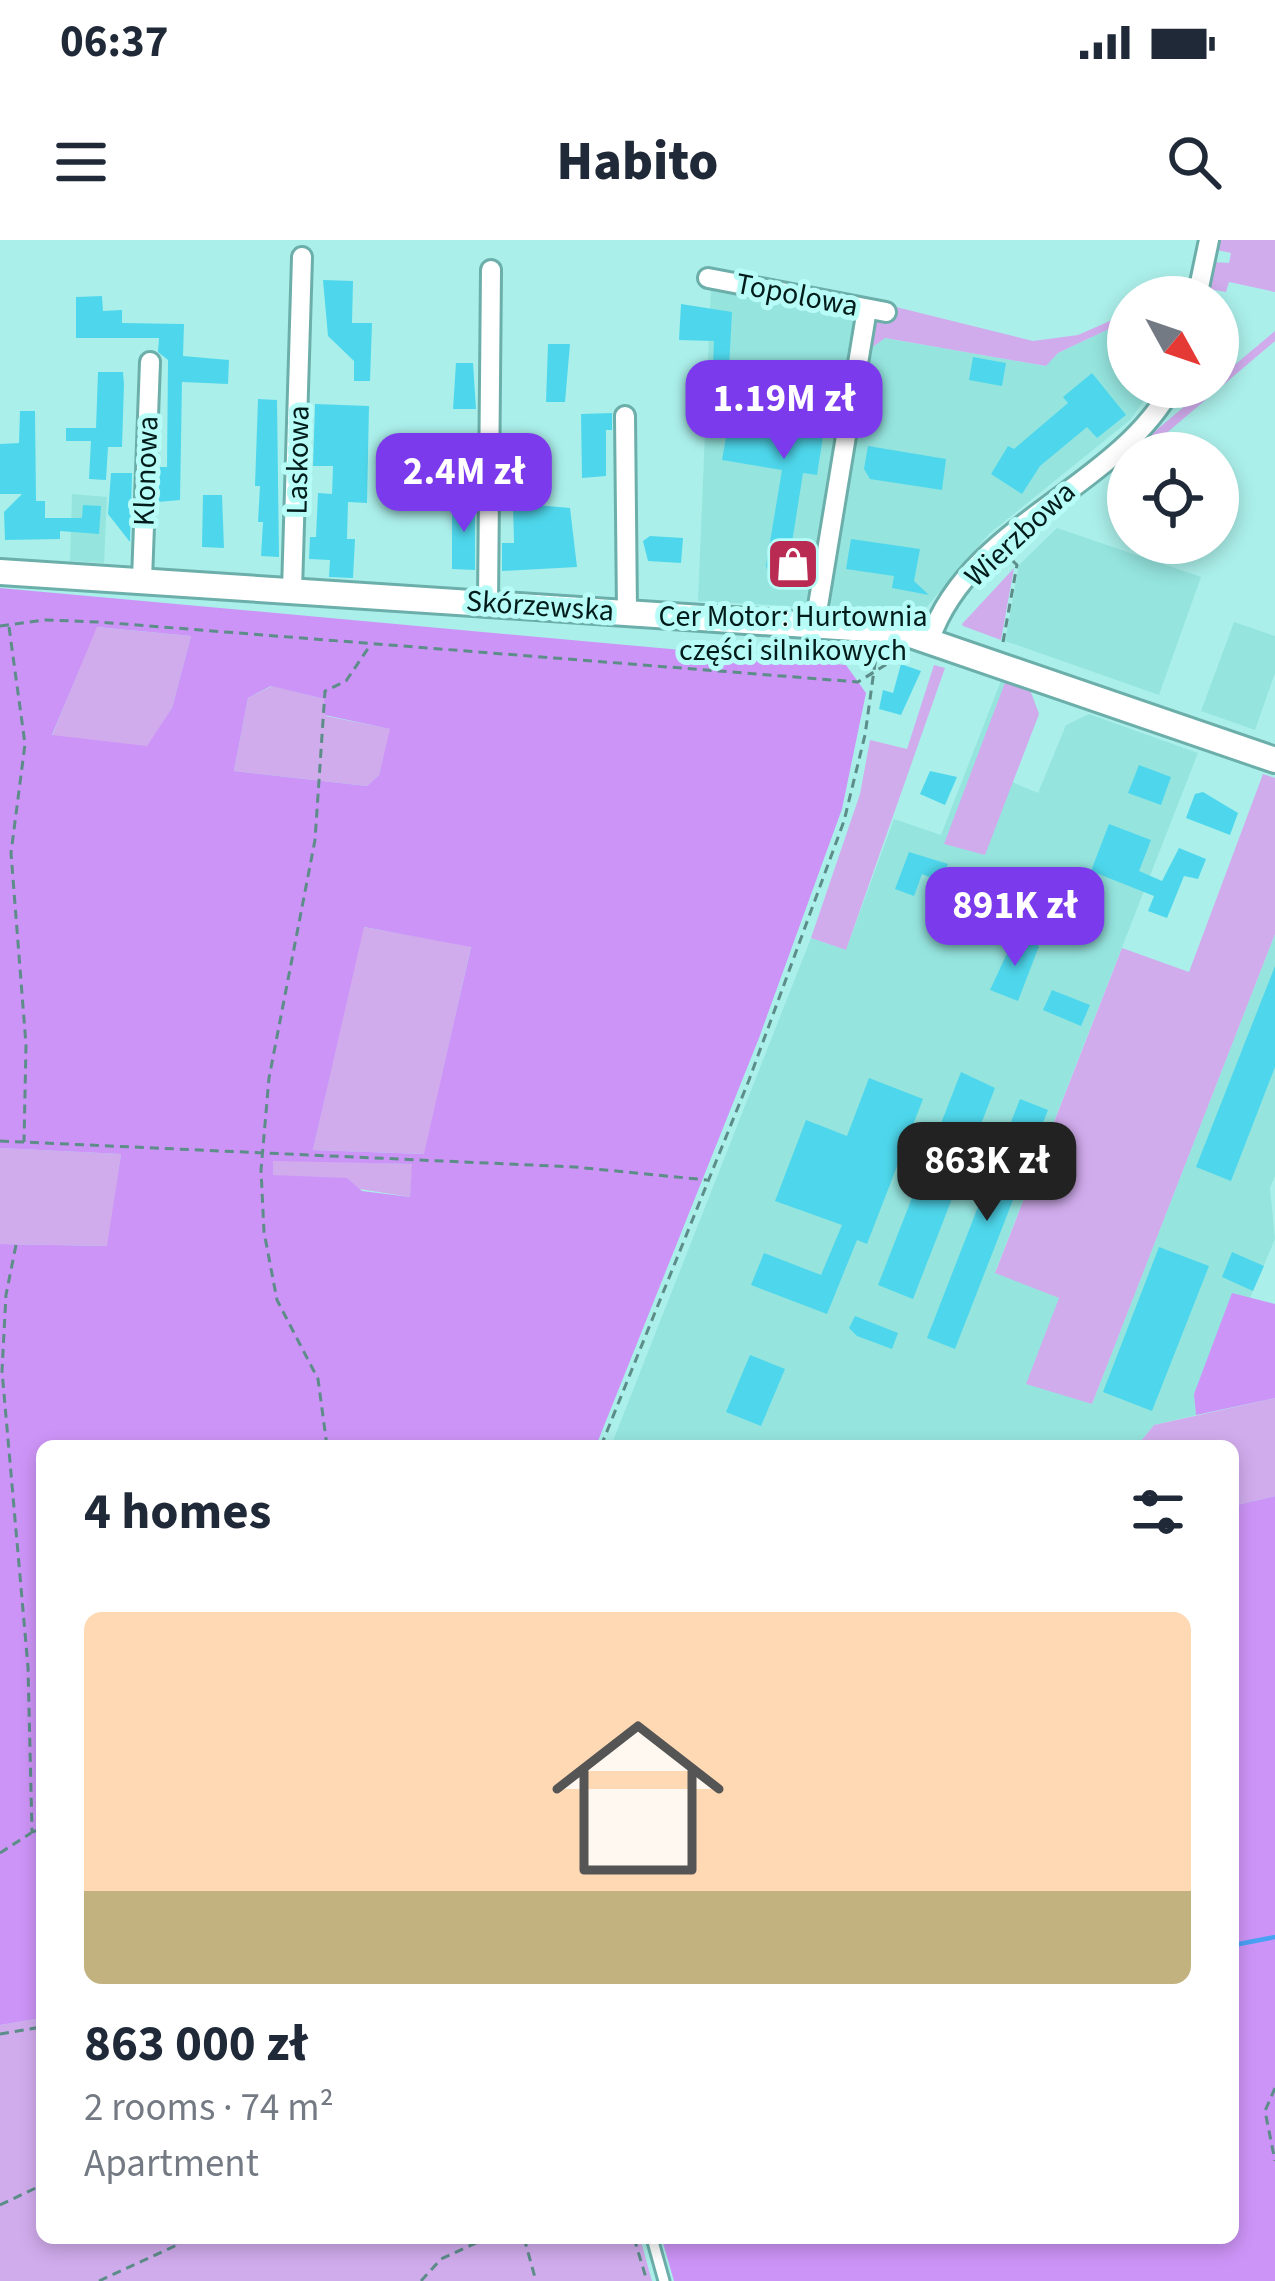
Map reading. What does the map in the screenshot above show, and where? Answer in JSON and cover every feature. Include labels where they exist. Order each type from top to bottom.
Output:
[{"type":"street","points":[[1201,276],[1209,240]]},
{"type":"street","name":"Laskowa","points":[[292,590],[302,257]]},
{"type":"street","points":[[488,603],[491,270]]},
{"type":"street","name":"Topolowa","points":[[708,278],[876,310],[815,624]]},
{"type":"street","name":"Klonowa","points":[[142,580],[150,362]]},
{"type":"street","name":"Wierzbowa","points":[[930,639],[939,615],[992,553],[1138,433],[1156,408]]},
{"type":"street","points":[[625,416],[627,612]]},
{"type":"street","name":"Skórzewska","points":[[0,572],[815,624],[930,639],[1275,760]]},
{"type":"lane","points":[[654,2244],[664,2281]]},
{"type":"path","points":[[1002,644],[1017,565],[1005,554]]},
{"type":"path","points":[[0,626],[45,620],[119,624],[858,682],[890,662],[888,636]]},
{"type":"path","points":[[9,625],[25,744],[11,853],[26,1045],[24,1142]]},
{"type":"path","points":[[603,1440],[709,1181],[850,803],[874,671],[888,636]]},
{"type":"path","points":[[326,1440],[318,1379],[277,1300],[265,1232],[261,1153],[269,1078],[315,841],[326,692],[346,681],[369,647]]},
{"type":"path","points":[[0,1141],[575,1167],[709,1181]]},
{"type":"path","points":[[16,1245],[6,1295],[2,1371],[15,1472],[18,1575],[28,1667],[32,1832]]},
{"type":"path","points":[[0,1852],[36,1831]]},
{"type":"path","points":[[0,2034],[36,2028]]},
{"type":"path","points":[[1275,2088],[1265,2111],[1275,2161]]},
{"type":"path","points":[[0,2205],[36,2188]]},
{"type":"path","points":[[99,2281],[179,2244]]},
{"type":"path","points":[[421,2281],[441,2259],[474,2244]]},
{"type":"path","points":[[526,2244],[536,2281]]},
{"type":"path","points":[[636,2244],[647,2281]]},
{"type":"shaded area","points":[[1216,240],[1275,240],[1275,292],[1239,284],[1239,276],[1210,276],[1212,262],[1229,263],[1231,253],[1217,250]]},
{"type":"shaded area","points":[[711,287],[856,313],[806,607],[698,601]]},
{"type":"shaded area","points":[[880,303],[1033,341],[1078,335],[1107,322],[1107,330],[1058,353],[1046,366],[885,338],[870,349]]},
{"type":"shaded area","points":[[1107,330],[1107,408],[1139,408],[1130,420],[1115,432],[1107,432],[1107,439],[989,534],[925,609],[916,614],[833,607],[828,601],[870,349],[884,338],[1045,366],[1058,353]]},
{"type":"shaded area","points":[[1275,331],[1275,341],[1239,372],[1239,361]]},
{"type":"shaded area","points":[[1183,408],[1196,408],[1168,432],[1154,432]]},
{"type":"shaded area","points":[[72,494],[107,497],[104,563],[70,561]]},
{"type":"shaded area","points":[[1057,528],[1107,545],[1107,564],[1163,564],[1201,577],[1159,695],[1005,641],[1019,565]]},
{"type":"shaded area","points":[[1014,568],[1001,640],[963,626],[962,624]]},
{"type":"shaded area","points":[[0,588],[846,665],[866,693],[842,809],[759,1038],[598,1440],[36,1440],[36,2019],[0,2025],[0,1244],[107,1246],[121,1154],[0,1148]],"holes":[[[97,627],[191,636],[172,708],[147,746],[52,735]],[[271,686],[324,699],[325,715],[390,729],[379,775],[367,786],[234,771],[248,698]],[[364,927],[471,947],[424,1154],[313,1150]],[[273,1161],[412,1164],[410,1197],[362,1191],[347,1178],[273,1175]]]},
{"type":"shaded area","points":[[1234,622],[1275,636],[1275,673],[1255,730],[1201,711]]},
{"type":"shaded area","points":[[96,627],[191,636],[172,708],[148,747],[52,736]]},
{"type":"shaded area","points":[[934,665],[945,668],[846,950],[811,938],[860,794],[870,740],[907,749]]},
{"type":"shaded area","points":[[1002,678],[1030,690],[1039,714],[1012,782],[1038,793],[1066,725],[1089,714],[1198,753],[995,1272],[1059,1298],[1092,1404],[1275,934],[1275,1176],[1270,1188],[1275,1239],[1250,1298],[1233,1294],[1194,1394],[1196,1415],[1154,1425],[1142,1440],[613,1440],[811,938],[846,950],[894,819],[941,835]]},
{"type":"shaded area","points":[[1006,680],[1030,690],[1039,714],[985,855],[944,844]]},
{"type":"shaded area","points":[[272,686],[324,699],[326,716],[391,729],[379,775],[367,786],[234,771],[248,698]]},
{"type":"shaded area","points":[[1263,774],[1275,778],[1275,934],[1092,1404],[1026,1384],[1059,1298],[995,1273],[1122,948],[1189,972]]},
{"type":"shaded area","points":[[363,927],[471,946],[425,1154],[313,1150]]},
{"type":"shaded area","points":[[0,1148],[121,1154],[108,1246],[0,1244]]},
{"type":"shaded area","points":[[273,1160],[413,1164],[410,1197],[272,1175]]},
{"type":"shaded area","points":[[1232,1293],[1275,1304],[1275,1398],[1196,1415],[1194,1394]]},
{"type":"shaded area","points":[[1275,1398],[1275,1496],[1239,1505],[1239,1440],[1142,1440],[1154,1425]]},
{"type":"shaded area","points":[[1275,1496],[1275,2281],[674,2281],[663,2244],[1239,2244],[1239,1505]]},
{"type":"shaded area","points":[[36,2019],[36,2244],[642,2244],[652,2281],[0,2281],[0,2025]]},
{"type":"building","points":[[323,280],[353,281],[352,323],[372,323],[370,381],[354,381],[354,361],[328,336]]},
{"type":"building","points":[[102,296],[103,311],[122,310],[122,323],[184,324],[183,356],[229,360],[228,384],[182,382],[180,500],[158,502],[160,467],[167,467],[168,360],[158,352],[159,338],[76,338],[76,297]]},
{"type":"building","points":[[681,304],[732,312],[729,367],[713,366],[714,341],[679,340]]},
{"type":"building","points":[[548,344],[570,344],[565,402],[546,402]]},
{"type":"building","points":[[973,357],[1006,363],[1002,386],[969,380]]},
{"type":"building","points":[[456,363],[473,363],[476,409],[453,409]]},
{"type":"building","points":[[809,369],[833,373],[817,475],[803,473],[791,549],[813,553],[808,582],[770,575],[766,566],[782,470],[722,460],[731,409],[772,416],[775,400],[803,405]]},
{"type":"building","points":[[98,372],[123,372],[124,384],[122,447],[108,447],[106,480],[89,479],[91,441],[66,441],[66,428],[96,428]]},
{"type":"building","points":[[1092,373],[1107,392],[1107,408],[1120,408],[1126,415],[1097,438],[1087,427],[1040,466],[1022,494],[991,474],[1008,446],[1014,449],[1068,403],[1063,397]]},
{"type":"building","points":[[258,399],[277,400],[279,557],[261,556],[260,486],[255,486]]},
{"type":"building","points":[[315,404],[369,406],[367,503],[348,502],[347,539],[355,539],[353,578],[329,577],[330,560],[309,559],[310,537],[316,537],[318,493],[332,494],[333,466],[313,466]]},
{"type":"building","points":[[20,411],[35,411],[36,501],[45,501],[45,518],[82,518],[83,505],[101,506],[99,534],[60,531],[60,539],[5,540],[4,512],[22,494],[0,494],[0,444],[19,443]]},
{"type":"building","points":[[612,413],[612,430],[606,430],[606,476],[582,478],[581,414]]},
{"type":"building","points":[[868,446],[946,459],[942,490],[870,479],[864,469]]},
{"type":"building","points":[[111,473],[132,473],[130,542],[108,514]]},
{"type":"building","points":[[203,495],[222,495],[224,548],[202,547]]},
{"type":"building","points":[[452,500],[475,501],[475,570],[452,569]]},
{"type":"building","points":[[513,503],[570,508],[577,567],[502,571],[502,543],[514,543]]},
{"type":"building","points":[[650,536],[683,538],[681,563],[648,561],[643,541]]},
{"type":"building","points":[[851,539],[920,549],[914,581],[929,595],[892,588],[894,576],[846,569]]},
{"type":"building","points":[[901,664],[921,671],[901,715],[879,709],[883,690],[893,693]]},
{"type":"building","points":[[1139,765],[1171,777],[1161,805],[1128,793]]},
{"type":"building","points":[[930,771],[957,777],[945,805],[920,794]]},
{"type":"building","points":[[1203,792],[1238,813],[1230,835],[1186,818],[1195,794]]},
{"type":"building","points":[[1109,824],[1151,840],[1139,871],[1162,881],[1179,848],[1206,859],[1198,879],[1184,876],[1167,918],[1148,911],[1154,896],[1091,871]]},
{"type":"building","points":[[909,852],[948,864],[941,882],[922,874],[914,896],[895,889]]},
{"type":"building","points":[[1015,936],[1039,946],[1018,1001],[990,990]]},
{"type":"building","points":[[1275,966],[1275,1067],[1231,1181],[1196,1167]]},
{"type":"building","points":[[1052,990],[1090,1005],[1081,1026],[1043,1010]]},
{"type":"building","points":[[961,1072],[995,1088],[913,1299],[878,1285]]},
{"type":"building","points":[[869,1078],[923,1099],[867,1244],[857,1240],[827,1314],[751,1285],[764,1253],[821,1275],[842,1225],[775,1201],[806,1120],[847,1136]]},
{"type":"building","points":[[1020,1099],[1048,1110],[955,1349],[927,1338]]},
{"type":"building","points":[[1159,1247],[1209,1266],[1152,1411],[1103,1392]]},
{"type":"building","points":[[1232,1252],[1264,1266],[1253,1291],[1222,1277]]},
{"type":"building","points":[[855,1316],[898,1333],[892,1349],[857,1336],[849,1328]]},
{"type":"building","points":[[750,1355],[785,1369],[761,1426],[726,1412]]},
{"type":"waterway","points":[[1239,1944],[1275,1937]]},
{"type":"place","name":"Cer Motor: Hurtownia części silnikowych","points":[[793,564]]}]
